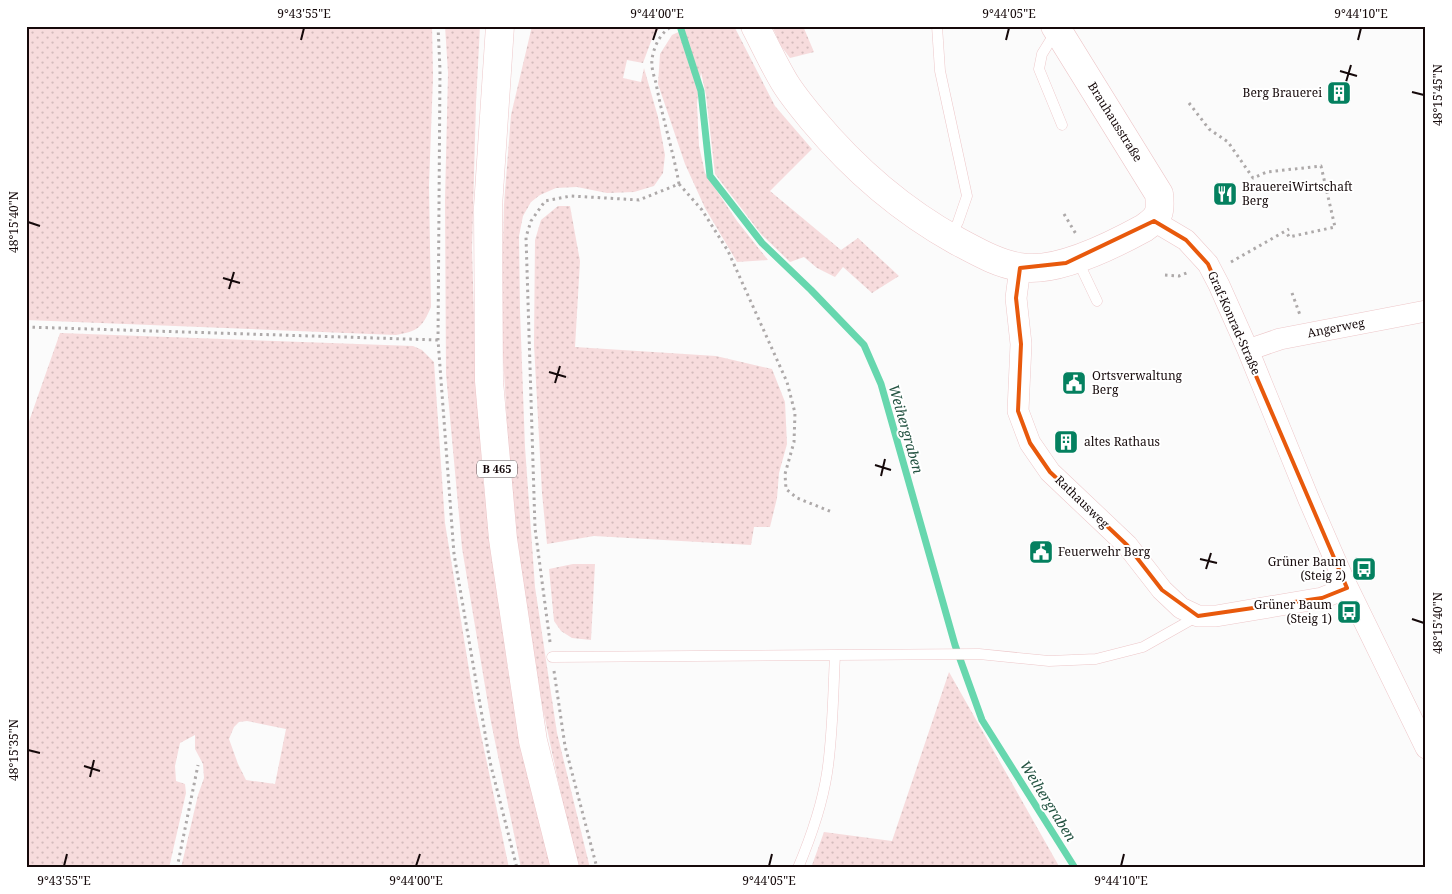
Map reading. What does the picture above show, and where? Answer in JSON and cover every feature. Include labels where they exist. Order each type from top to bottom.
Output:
[{"type":"main road","name":"B 465","points":[[500,26],[488,207],[489,381],[502,539],[533,741],[565,868]]},
{"type":"main road","points":[[497,64],[513,26]]},
{"type":"main road","points":[[755,26],[786,85],[830,141],[871,181],[917,217],[984,256],[1020,268],[1058,264],[1077,258],[1132,234],[1154,221]]},
{"type":"main road","name":"Brauhausstraße","points":[[1056,28],[1160,194],[1160,211],[1154,221]]},
{"type":"street","name":"Graf-Konrad-Straße","points":[[1154,221],[1186,240],[1208,264],[1248,350],[1308,500],[1347,588],[1426,748]]},
{"type":"street","name":"Rathausweg","points":[[1020,268],[1016,298],[1021,344],[1018,411],[1030,443],[1050,472],[1127,545],[1162,590],[1181,608],[1198,616]]},
{"type":"street","name":"Angerweg","points":[[1248,350],[1280,339],[1426,311]]},
{"type":"street","points":[[1198,616],[1216,616],[1322,598],[1347,588]]},
{"type":"lane","points":[[937,26],[940,71],[967,196],[958,222],[950,237]]},
{"type":"lane","points":[[1056,28],[1042,54],[1039,69],[1062,125]]},
{"type":"lane","points":[[1077,258],[1097,301]]},
{"type":"lane","points":[[552,657],[968,654],[1049,661],[1096,659],[1143,647],[1198,616]]},
{"type":"lane","points":[[798,868],[813,831],[827,774],[835,654]]},
{"type":"path","points":[[438,26],[440,70],[438,340],[454,554],[490,762],[517,868]]},
{"type":"path","points":[[674,26],[668,28],[656,43],[652,61],[659,102],[674,154],[680,184],[702,210],[728,251],[787,382],[795,414],[794,442],[785,474],[786,489],[797,498],[832,512]]},
{"type":"path","points":[[1189,103],[1209,129],[1228,142],[1253,178],[1267,172],[1320,166],[1335,227],[1289,237],[1287,230],[1212,272]]},
{"type":"path","points":[[597,868],[565,746],[535,528],[526,237],[530,221],[546,201],[571,196],[638,200],[680,184]]},
{"type":"path","points":[[26,327],[438,340]]},
{"type":"path","points":[[176,868],[198,765]]},
{"type":"highlighted area","points":[[1154,221],[1186,240],[1208,264],[1347,588],[1322,598],[1198,616],[1162,590],[1127,545],[1050,472],[1030,443],[1018,411],[1021,344],[1016,298],[1020,268],[1066,263]]},
{"type":"shaded area","points":[[26,26],[432,26],[433,77],[429,185],[431,307],[425,320],[414,330],[396,335],[26,320]]},
{"type":"shaded area","points":[[445,26],[480,26],[472,248],[476,384],[484,488],[508,671],[534,802],[551,868],[521,868],[491,722],[462,548],[446,374],[445,200],[448,73]]},
{"type":"shaded area","points":[[532,26],[662,26],[653,36],[643,63],[627,60],[623,78],[641,82],[644,68],[658,117],[665,155],[663,173],[654,186],[634,192],[607,193],[577,187],[556,188],[540,195],[531,202],[523,216],[519,236],[525,447],[535,587],[557,733],[590,868],[579,868],[568,827],[542,705],[511,491],[501,322],[504,204],[511,115]]},
{"type":"shaded area","points":[[715,26],[735,28],[775,106],[812,149],[770,191],[841,250],[858,238],[899,276],[872,293],[843,267],[835,277],[817,268],[804,257],[790,262],[761,234],[715,174],[706,95],[701,72],[697,103],[699,146],[705,173],[737,221],[768,260],[737,262],[705,208],[685,164],[658,84],[660,54],[672,35],[685,29]]},
{"type":"shaded area","points":[[772,26],[803,26],[814,52],[790,58],[781,46]]},
{"type":"shaded area","points":[[558,206],[570,206],[580,261],[575,347],[716,356],[772,369],[785,402],[787,444],[779,473],[777,498],[770,527],[754,527],[751,545],[594,536],[547,544],[542,493],[534,345],[535,240],[541,220]]},
{"type":"shaded area","points":[[60,333],[413,346],[422,350],[434,362],[445,523],[475,706],[509,868],[181,868],[198,795],[204,778],[203,764],[195,749],[195,735],[180,743],[175,766],[176,781],[185,784],[186,793],[169,868],[26,867],[26,430]],"holes":[[[247,721],[286,729],[275,784],[246,780],[229,739],[234,727],[239,722]]]},
{"type":"shaded area","points":[[573,564],[595,564],[591,640],[572,638],[561,631],[554,621],[549,569]]},
{"type":"shaded area","points":[[949,672],[1060,868],[811,868],[824,832],[892,841]]},
{"type":"waterway","name":"Weihergraben","points":[[680,26],[701,91],[710,176],[762,243],[864,345],[881,384],[955,645],[982,720],[1075,868]]},
{"type":"place","name":"Berg Brauerei","points":[[1339,93]]},
{"type":"place","name":"BrauereiWirtschaft Berg","points":[[1225,194]]},
{"type":"place","name":"Ortsverwaltung Berg","points":[[1074,383]]},
{"type":"place","name":"altes Rathaus","points":[[1066,442]]},
{"type":"place","name":"Feuerwehr Berg","points":[[1041,552]]},
{"type":"place","name":"Grüner Baum (Steig 2)","points":[[1364,569]]},
{"type":"place","name":"Grüner Baum (Steig 1)","points":[[1349,612]]}]
